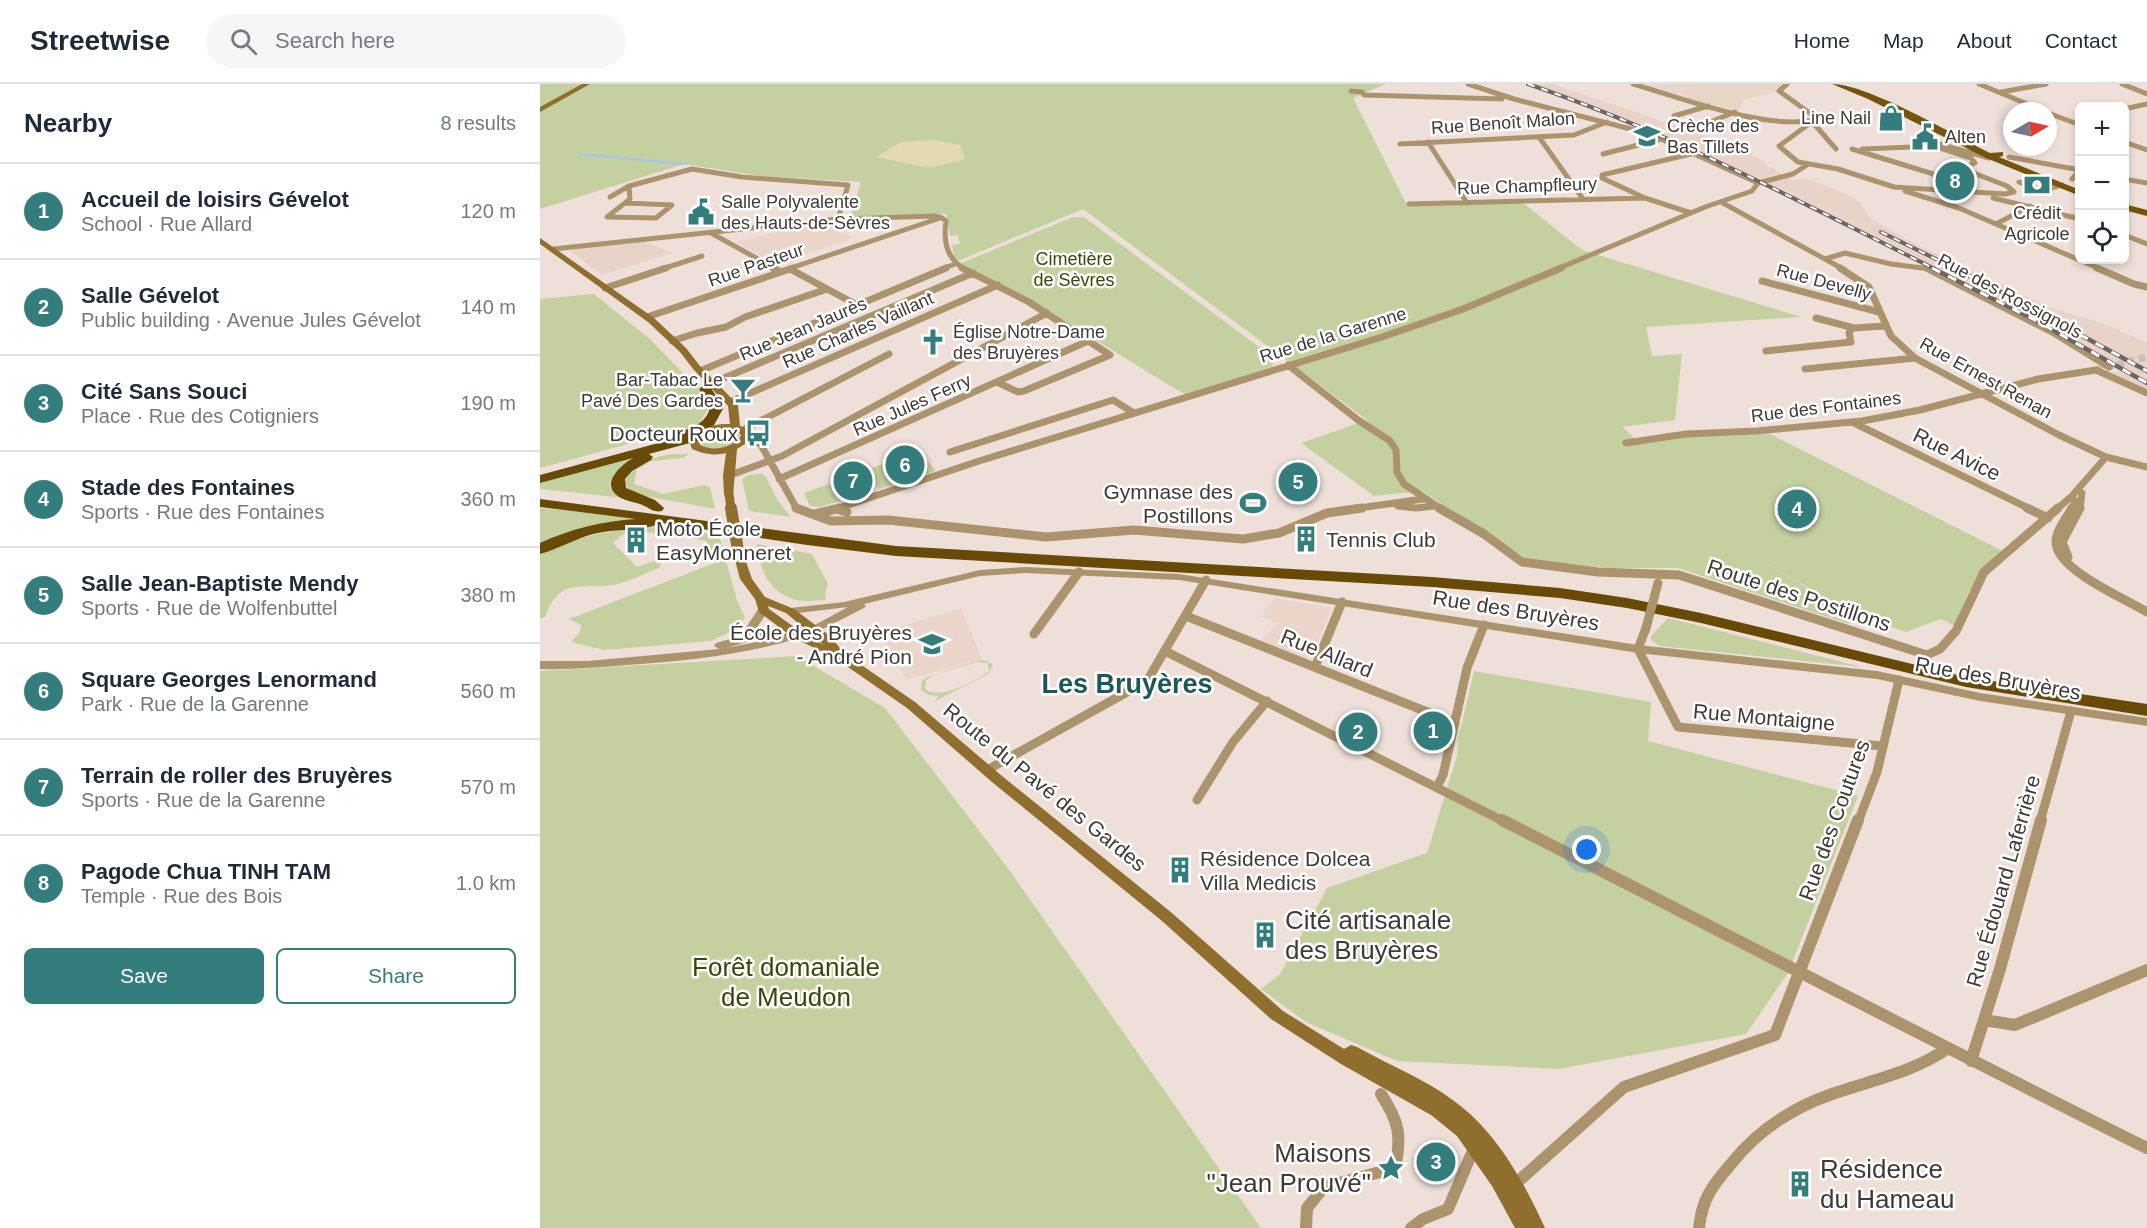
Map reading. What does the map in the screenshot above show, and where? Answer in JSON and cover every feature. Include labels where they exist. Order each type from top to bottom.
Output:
[{"type":"highway","points":[[540,479],[646,449],[695,430],[713,420],[717,407],[705,389],[712,383]]},
{"type":"highway","points":[[646,449],[700,445]]},
{"type":"highway","points":[[657,508],[650,501],[620,491],[617,483],[619,476],[645,457],[700,445]]},
{"type":"highway","points":[[540,494],[657,508],[840,535],[923,544],[1436,571],[1568,586],[1700,609],[1894,658],[1966,672],[2147,699]]},
{"type":"highway","points":[[540,503],[635,514],[838,546],[1432,582],[1560,593],[1627,603],[1701,618],[1966,682],[2147,710]]},
{"type":"highway","points":[[540,549],[570,536],[619,525],[647,523],[705,529],[722,528]]},
{"type":"main road","points":[[540,108],[580,84]]},
{"type":"main road","points":[[540,108],[587,84]]},
{"type":"main road","points":[[1836,84],[1871,97],[1989,157],[2005,158],[2061,186],[2075,190]]},
{"type":"main road","points":[[1947,135],[2075,189]]},
{"type":"main road","points":[[2129,206],[2147,211]]},
{"type":"main road","points":[[540,240],[647,317],[683,350],[698,370]]},
{"type":"main road","points":[[540,249],[599,289],[698,370],[733,405],[741,431],[735,446],[700,445]]},
{"type":"main road","points":[[700,445],[721,420],[730,402]]},
{"type":"main road","points":[[713,428],[741,431]]},
{"type":"main road","points":[[700,445],[722,463],[729,476]]},
{"type":"main road","name":"Route du Pavé des Gardes","points":[[735,446],[729,476],[729,495],[739,556],[746,579],[762,604],[790,632],[813,646],[840,656]]},
{"type":"main road","name":"Route du Pavé des Gardes","points":[[762,604],[790,611],[810,625],[840,656],[911,705],[1125,882],[1239,979],[1277,1015],[1437,1110],[1463,1131],[1506,1183]]},
{"type":"main road","points":[[790,632],[810,625]]},
{"type":"main road","name":"Route du Pavé des Gardes","points":[[1298,1029],[1350,1052],[1449,1106],[1478,1132],[1506,1183]]},
{"type":"main road","points":[[1506,1183],[1524,1228]]},
{"type":"main road","points":[[1506,1183],[1536,1228]]},
{"type":"street","points":[[1468,84],[1514,99],[1607,122],[1662,139],[1758,183]]},
{"type":"street","points":[[1633,84],[1778,123],[1815,125],[1836,149]]},
{"type":"street","points":[[1786,84],[1779,92],[1818,117],[1809,126],[1779,146],[1798,162],[1838,169],[1959,208],[2134,284],[2147,287]]},
{"type":"street","points":[[1979,84],[2022,102]]},
{"type":"street","points":[[1999,93],[2046,84]]},
{"type":"street","points":[[2122,84],[2147,94]]},
{"type":"street","points":[[1351,92],[1362,92],[1364,95],[1514,99]]},
{"type":"street","points":[[2129,108],[2147,104]]},
{"type":"street","points":[[1674,116],[1710,105]]},
{"type":"street","points":[[1708,123],[1735,112]]},
{"type":"street","points":[[2057,117],[2075,124]]},
{"type":"street","points":[[2068,121],[2075,120]]},
{"type":"street","name":"Rue Benoît Malon","points":[[1400,144],[1574,135],[1607,122]]},
{"type":"street","points":[[1539,137],[1583,199]]},
{"type":"street","points":[[1603,154],[1662,139]]},
{"type":"street","points":[[1428,142],[1467,203]]},
{"type":"street","points":[[2129,144],[2147,150]]},
{"type":"street","points":[[1862,149],[1950,145],[1980,157],[1989,157]]},
{"type":"street","points":[[1852,149],[1940,176],[1975,163],[1971,158],[1938,146]]},
{"type":"street","points":[[1691,213],[1645,198],[1606,180],[1602,175],[1695,153]]},
{"type":"street","points":[[2005,158],[2075,169]]},
{"type":"street","name":"Rue de la Garenne","points":[[825,515],[854,502],[1382,337],[1463,309],[1691,213],[1752,191],[1758,183],[1792,174],[1807,165]]},
{"type":"street","points":[[1894,187],[2005,194],[2014,192],[2007,186],[1961,168]]},
{"type":"street","points":[[610,197],[630,186],[692,169],[742,177],[848,185],[838,219]]},
{"type":"street","points":[[2072,179],[2075,175]]},
{"type":"street","points":[[2129,180],[2147,183]]},
{"type":"street","points":[[2019,182],[2040,191],[2061,186]]},
{"type":"street","points":[[625,203],[672,205],[656,218],[607,217],[630,199],[630,186]]},
{"type":"street","points":[[1952,191],[2030,206],[2075,218]]},
{"type":"street","name":"Rue Champfleury","points":[[1409,204],[1645,198]]},
{"type":"street","name":"Rue Ernest Renan","points":[[1721,202],[1857,277],[1869,287],[1884,326],[1891,336],[1914,358],[2106,457],[2147,467]]},
{"type":"street","points":[[1996,224],[2030,206]]},
{"type":"street","points":[[553,249],[838,219],[935,216],[942,218],[946,221],[944,247],[955,264],[998,285],[1110,355],[1024,392],[1018,392],[999,383]]},
{"type":"street","name":"Rue Pasteur","points":[[647,317],[942,218]]},
{"type":"street","points":[[711,233],[781,272]]},
{"type":"street","points":[[2129,237],[2147,244]]},
{"type":"street","name":"Rue des Rossignols","points":[[1825,259],[1845,253],[1891,264],[1928,268],[2054,333],[2109,367]]},
{"type":"street","points":[[604,288],[702,256]]},
{"type":"street","points":[[698,370],[955,264]]},
{"type":"street","points":[[790,269],[857,305]]},
{"type":"street","name":"Rue Jean Jaurès","points":[[712,383],[973,273]]},
{"type":"street","name":"Rue Develly","points":[[1762,281],[1879,312]]},
{"type":"street","name":"Rue Charles Vaillant","points":[[730,402],[998,285]]},
{"type":"street","points":[[672,341],[704,331],[720,330],[746,317],[827,289]]},
{"type":"street","points":[[729,476],[770,462],[1047,314]]},
{"type":"street","points":[[1816,318],[1852,328],[1884,326]]},
{"type":"street","points":[[1766,351],[1851,342],[1849,333],[1852,328]]},
{"type":"street","name":"Rue Jules Ferry","points":[[779,479],[999,383],[1088,341]]},
{"type":"street","points":[[741,431],[889,354]]},
{"type":"street","points":[[1805,369],[1914,358]]},
{"type":"street","name":"Route des Postillons","points":[[1288,365],[1358,420],[1390,441],[1396,450],[1397,472],[1404,484],[1434,506],[1484,534],[1522,562],[1659,578],[1679,575],[1926,655],[1938,651],[1956,633],[1983,572],[2048,518]]},
{"type":"street","name":"Rue des Fontaines","points":[[1626,443],[1686,434],[1757,431],[1852,423],[1892,417],[2038,379],[2096,370],[2147,393]]},
{"type":"street","points":[[950,452],[1113,400],[1134,413]]},
{"type":"street","name":"Rue Avice","points":[[1852,423],[2048,518]]},
{"type":"street","points":[[741,431],[761,445],[796,510],[810,515],[825,515],[831,521],[888,520],[1046,537],[1134,530],[1243,539],[1279,533],[1327,513],[1423,499]]},
{"type":"street","points":[[990,441],[1004,454]]},
{"type":"street","points":[[735,446],[761,445]]},
{"type":"street","points":[[2048,518],[2078,490],[2106,457]]},
{"type":"street","points":[[2078,490],[2082,493],[2082,505],[2062,542],[2063,549],[2079,568],[2147,604]]},
{"type":"street","points":[[2071,497],[2076,501],[2056,541],[2057,550],[2064,561],[2078,573],[2147,612]]},
{"type":"street","points":[[839,520],[854,502]]},
{"type":"street","points":[[1381,505],[1416,508],[1434,506]]},
{"type":"street","points":[[836,509],[858,519]]},
{"type":"street","name":"Rue des Bruyères","points":[[790,611],[844,605],[980,573],[1025,570],[1206,580],[1638,648],[1835,669],[1980,697],[2147,722]]},
{"type":"street","points":[[1034,634],[1079,572]]},
{"type":"street","points":[[1638,648],[1646,628],[1659,578]]},
{"type":"street","points":[[987,770],[1147,681],[1206,580]]},
{"type":"street","name":"Rue des Bruyères","points":[[810,625],[879,596]]},
{"type":"street","points":[[1315,667],[1342,602]]},
{"type":"street","points":[[728,644],[749,631],[762,604]]},
{"type":"street","name":"Rue des Bruyères","points":[[810,625],[844,605]]},
{"type":"street","name":"Rue Allard","points":[[1186,616],[1455,723]]},
{"type":"street","points":[[1437,787],[1443,775],[1467,668],[1484,625]]},
{"type":"street","points":[[540,657],[566,659],[690,651],[790,632]]},
{"type":"street","points":[[540,664],[566,666],[680,658],[750,648],[790,632]]},
{"type":"street","name":"Rue Montaigne","points":[[1638,648],[1678,727],[1883,746]]},
{"type":"street","points":[[1165,651],[1799,970],[1947,1049],[2147,1148]]},
{"type":"street","name":"Rue des Coutures","points":[[1506,1183],[1624,1087],[1775,1035],[1877,772],[1899,680]]},
{"type":"street","points":[[1197,800],[1233,742],[1267,701]]},
{"type":"street","name":"Rue Édouard Laferrière","points":[[1971,1061],[2052,786],[2071,711]]},
{"type":"street","points":[[1984,1020],[2015,1025],[2147,970]]},
{"type":"street","points":[[1699,1228],[1702,1205],[1727,1165],[1751,1141],[1782,1117],[1829,1095],[1899,1075],[1930,1062],[1947,1049]]},
{"type":"street","points":[[1306,1228],[1307,1208],[1324,1187],[1395,1168],[1402,1137],[1394,1112],[1381,1094]]},
{"type":"street","points":[[1411,1228],[1423,1219],[1448,1209],[1471,1155],[1479,1151]]},
{"type":"shaded area","points":[[1522,84],[1553,84],[1734,146],[1766,162],[1764,163],[1790,179],[1812,180],[1842,192],[1860,202],[1870,218],[1910,241],[2049,307],[2110,326],[2147,343],[2147,391],[2110,373],[2121,371],[2055,332],[1672,140],[1610,114]]},
{"type":"shaded area","points":[[1685,84],[1706,90],[1688,97],[1647,85]]},
{"type":"shaded area","points":[[1685,84],[1782,84],[1776,92],[1743,100],[1739,111],[1686,98],[1705,90]]},
{"type":"shaded area","points":[[824,223],[854,238],[776,264],[735,242],[796,226]]},
{"type":"shaded area","points":[[643,241],[673,253],[602,275],[570,251],[577,247]]},
{"type":"shaded area","points":[[1275,598],[1332,608],[1311,657],[1304,660],[1260,641],[1278,623],[1260,617]]},
{"type":"shaded area","name":"École des Bruyères - André Pion","points":[[961,608],[982,659],[907,680],[880,633]]},
{"type":"green space","points":[[540,84],[1386,84],[1353,98],[1407,205],[1523,203],[1582,250],[1801,317],[1646,327],[1652,356],[1682,354],[1675,420],[1622,427],[1638,441],[1623,447],[1689,437],[1770,434],[2003,551],[1973,584],[1955,626],[1941,619],[1906,632],[1852,613],[1753,556],[1851,614],[1849,624],[1678,568],[1609,568],[1528,560],[1422,491],[1374,496],[1301,443],[1367,420],[1083,209],[955,262],[952,245],[960,244],[958,235],[950,236],[946,214],[851,216],[861,182],[760,176],[684,164],[540,209]]},
{"type":"green space","name":"Cimetière de Sèvres","points":[[1073,217],[1084,217],[1275,359],[1271,368],[1186,395],[1046,310],[959,264]]},
{"type":"green space","points":[[594,294],[650,339],[712,403],[698,425],[540,468],[540,299]]},
{"type":"green space","points":[[726,429],[736,431],[740,436],[726,447],[715,449],[699,444],[698,441],[708,432]]},
{"type":"green space","points":[[918,450],[936,471],[879,489],[865,471]]},
{"type":"green space","points":[[649,452],[624,465],[615,475],[610,488],[625,498],[540,489],[540,482]]},
{"type":"green space","points":[[672,454],[689,454],[683,458],[651,461],[637,469],[634,484],[663,494],[704,485],[710,487],[715,509],[635,494],[628,489],[625,482],[628,475],[638,465],[650,459]]},
{"type":"green space","points":[[862,472],[875,490],[820,507],[810,506],[804,493]]},
{"type":"green space","points":[[761,474],[766,477],[778,501],[791,517],[749,511],[742,479],[749,475]]},
{"type":"green space","points":[[540,508],[648,519],[540,546]]},
{"type":"green space","points":[[657,527],[719,535],[737,600],[745,618],[736,629],[711,641],[604,650],[571,642],[580,632],[581,625],[569,619],[715,563],[706,541],[664,533],[626,532],[613,543],[637,567],[655,561],[661,564],[659,568],[614,585],[565,590],[551,604],[545,617],[540,619],[540,554],[567,542],[597,534]]},
{"type":"green space","points":[[757,544],[812,554],[828,584],[825,593],[826,600],[796,600],[779,592],[772,586],[763,571]]},
{"type":"green space","points":[[1668,618],[1862,667],[1660,646],[1651,640],[1651,636]]},
{"type":"green space","name":"Forêt domaniale de Meudon","points":[[797,656],[885,708],[1007,867],[1261,1228],[540,1228],[540,671]]},
{"type":"green space","points":[[980,660],[987,661],[993,665],[988,674],[933,702],[939,696],[929,695],[921,690],[922,681],[927,677]],"holes":[[[977,662],[988,663],[989,671],[957,688],[939,693],[925,689],[926,680],[934,675]]]},
{"type":"green space","points":[[1474,671],[1651,702],[1648,741],[1858,796],[1788,973],[1746,1034],[1559,1069],[1397,1061],[1306,1022],[1261,989],[1280,974],[1327,888],[1427,853],[1457,756],[1459,735]]},
{"type":"sand","points":[[934,140],[960,145],[965,159],[929,168],[876,157],[901,142]]},
{"type":"waterway","points":[[579,154],[686,164]]},
{"type":"tunnel","points":[[2096,370],[2147,357]]},
{"type":"railway","points":[[1528,84],[1581,103],[1684,146],[1935,269]]},
{"type":"railway","points":[[1881,232],[1956,269]]},
{"type":"railway","points":[[1932,268],[2035,320],[2147,383]]},
{"type":"railway","points":[[1953,268],[2072,327]]},
{"type":"railway","points":[[2064,326],[2147,371]]},
{"type":"place","name":"Line Nail","points":[[1891,118]]},
{"type":"place","name":"Crèche des Bas Tillets","points":[[1647,136]]},
{"type":"place","name":"Alten","points":[[1925,137]]},
{"type":"place","name":"Pagode Chua TINH TAM","points":[[1955,181]]},
{"type":"place","name":"Crédit Agricole","points":[[2037,185]]},
{"type":"place","name":"Salle Polyvalente des Hauts-de-Sèvres","points":[[701,212]]},
{"type":"place","name":"Église Notre-Dame des Bruyères","points":[[933,342]]},
{"type":"place","name":"Bar-Tabac Le Pavé Des Gardes","points":[[743,390]]},
{"type":"place","name":"Docteur Roux","points":[[758,433]]},
{"type":"place","name":"Square Georges Lenormand","points":[[905,465]]},
{"type":"place","name":"Terrain de roller des Bruyères","points":[[853,481]]},
{"type":"place","name":"Salle Jean-Baptiste Mendy","points":[[1298,482]]},
{"type":"place","name":"Gymnase des Postillons","points":[[1253,503]]},
{"type":"place","name":"Stade des Fontaines","points":[[1797,509]]},
{"type":"place","name":"Tennis Club","points":[[1306,539]]},
{"type":"place","name":"Moto École EasyMonneret","points":[[636,540]]},
{"type":"place","name":"École des Bruyères - André Pion","points":[[932,644]]},
{"type":"place","name":"Accueil de loisirs Gévelot","points":[[1433,731]]},
{"type":"place","name":"Salle Gévelot","points":[[1358,732]]},
{"type":"place","name":"Résidence Dolcea Villa Medicis","points":[[1180,870]]},
{"type":"place","name":"Cité artisanale des Bruyères","points":[[1265,935]]},
{"type":"place","name":"Cité Sans Souci","points":[[1436,1162]]},
{"type":"place","name":"Maisons \"Jean Prouvé\"","points":[[1391,1168]]},
{"type":"place","name":"Résidence du Hameau","points":[[1800,1184]]},
{"type":"district","name":"Les Bruyères","points":[[1127,684]]}]
